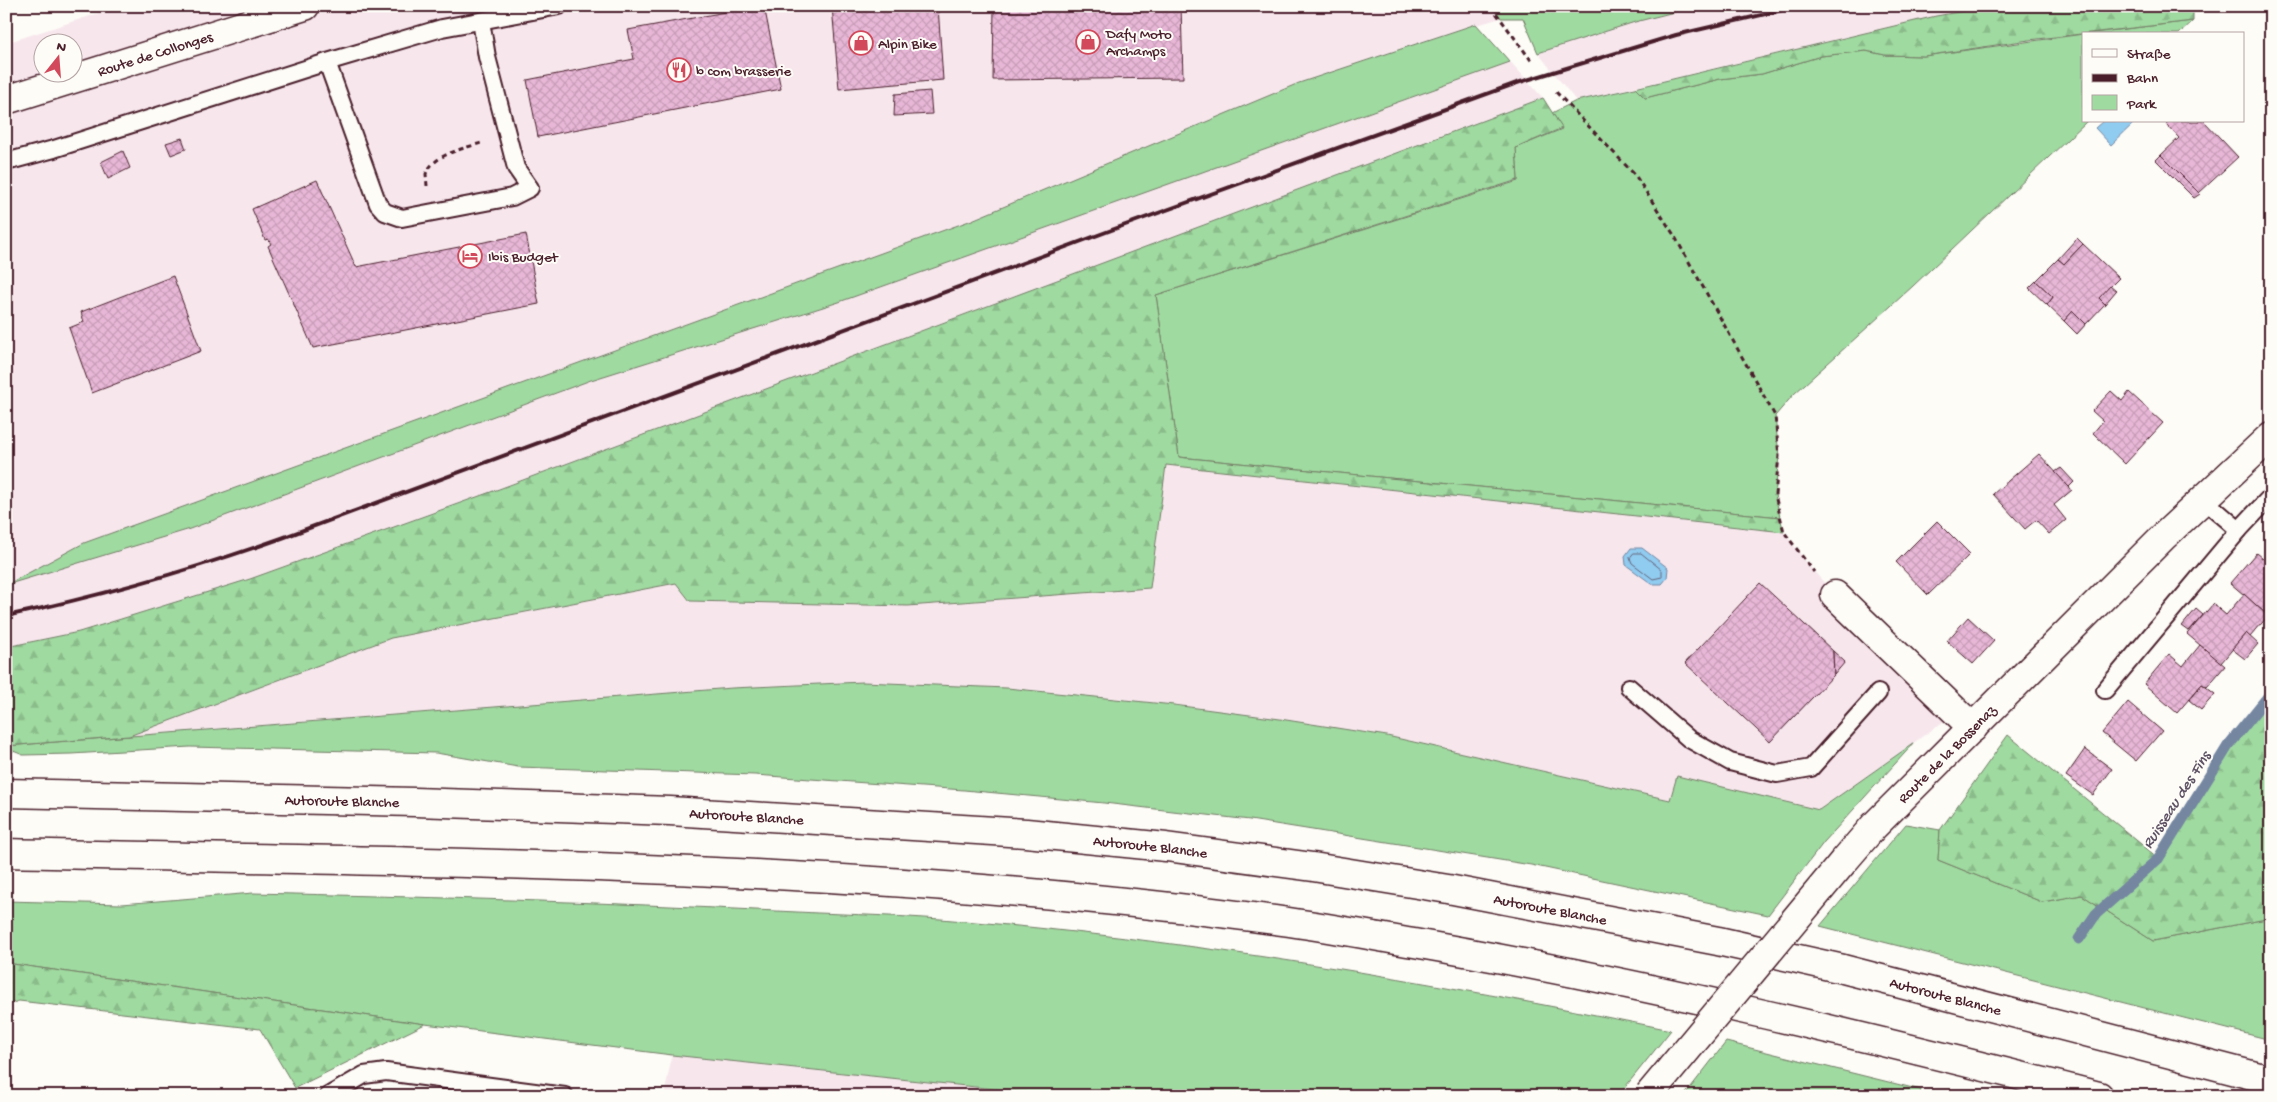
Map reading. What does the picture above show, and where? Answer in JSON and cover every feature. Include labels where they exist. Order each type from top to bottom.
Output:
[{"type":"main road","name":"Route de Collonges","points":[[6,100],[305,6]]},
{"type":"main road","name":"Route de la Bossenaz","points":[[1648,1095],[1874,826],[2203,499],[2271,436]]},
{"type":"main road","points":[[1835,595],[1973,728]]},
{"type":"main road","name":"Autoroute Blanche","points":[[6,793],[415,802],[670,811],[1026,833],[1166,847],[1313,867],[1448,889],[1718,941],[1852,972],[2271,1080]]},
{"type":"main road","points":[[6,853],[415,862],[668,870],[1000,889],[1150,905],[1292,923],[1586,974],[1923,1051],[2098,1096]]},
{"type":"lane","points":[[6,162],[54,149],[327,62],[442,28],[559,6]]},
{"type":"lane","points":[[327,62],[381,209],[390,215],[402,218],[434,214],[512,197],[530,188],[516,168],[487,57],[481,21]]},
{"type":"lane","points":[[2105,690],[2239,530],[2271,496]]},
{"type":"lane","points":[[2203,499],[2239,530]]},
{"type":"lane","points":[[1629,687],[1689,738],[1730,762],[1777,774],[1811,768],[1878,693]]},
{"type":"lane","points":[[328,1096],[364,1075],[386,1072],[565,1096]]},
{"type":"path","points":[[1491,6],[1534,63]]},
{"type":"path","points":[[1556,92],[1635,175],[1674,235],[1775,416],[1779,456],[1775,495],[1784,532],[1809,566],[1835,595]]},
{"type":"path","points":[[434,214],[426,174],[429,166],[433,162],[464,148],[508,134]]},
{"type":"shaded area","points":[[121,6],[1491,6],[1501,18],[1477,25],[1543,98],[499,489],[250,579],[79,632],[6,647],[6,43],[32,35],[32,82],[82,82],[82,32],[40,32]]},
{"type":"shaded area","points":[[1698,6],[1992,6],[1936,16],[1576,101],[1538,53],[1635,22]]},
{"type":"shaded area","points":[[1166,465],[1784,532],[1809,566],[1840,600],[1957,712],[1819,810],[1677,776],[1671,800],[1387,736],[1174,705],[1007,688],[863,682],[732,688],[129,736],[391,638],[676,583],[690,601],[908,606],[1150,588]]},
{"type":"shaded area","points":[[672,1055],[1061,1096],[664,1096]]},
{"type":"green space","points":[[1491,6],[1698,6],[1635,22],[1538,53],[1523,18],[1501,18]]},
{"type":"green space","points":[[1992,6],[2193,6],[2193,21],[2098,32],[2082,32],[2082,34],[1924,56],[1885,55],[1866,51],[1821,56],[1762,74],[1720,79],[1645,98],[1635,88],[1936,16]]},
{"type":"green space","points":[[2193,21],[2181,32],[2101,32]]},
{"type":"green space","points":[[1476,24],[1510,62],[839,302],[591,380],[187,530],[6,585],[84,543],[972,220],[1299,83]]},
{"type":"green space","points":[[2082,34],[2082,122],[2086,122],[1913,286],[1794,394],[1775,416],[1779,456],[1775,495],[1780,517],[1179,457],[1156,295],[1518,181],[1516,148],[1562,129],[1552,113],[1576,101],[1635,88],[1645,98],[1720,79],[1762,74],[1821,56],[1866,51],[1885,55],[1924,56]]},
{"type":"green space","points":[[1543,98],[1562,128],[1516,148],[1518,180],[1156,295],[1179,457],[1780,517],[1784,532],[1166,465],[1150,588],[908,606],[690,601],[676,583],[391,638],[129,736],[6,746],[6,647],[79,632],[250,579],[499,489]]},
{"type":"green space","points":[[863,682],[1007,688],[1174,705],[1280,719],[1387,736],[1670,800],[1677,776],[1819,810],[1914,743],[1824,842],[1768,915],[1531,865],[1250,820],[1104,803],[964,790],[755,775],[518,767],[436,753],[190,747],[23,755],[6,748],[6,746],[732,688]]},
{"type":"green space","points":[[2271,693],[2271,918],[2153,941],[2082,895],[2042,902],[1938,860],[1940,830],[2008,735],[2158,858],[2228,746]]},
{"type":"green space","points":[[1906,824],[1940,830],[1938,860],[2042,902],[2082,895],[2153,941],[2271,918],[2271,1040],[1820,926]]},
{"type":"green space","points":[[253,893],[514,900],[941,919],[1125,938],[1216,950],[1399,979],[1671,1030],[1618,1096],[1061,1096],[672,1055],[425,1024],[6,963],[6,901],[122,904]]},
{"type":"green space","points":[[6,963],[425,1024],[295,1088],[260,1029],[19,1001],[6,1005]]},
{"type":"green space","points":[[1726,1042],[1921,1090],[1919,1096],[1684,1096]]},
{"type":"water","points":[[2102,122],[2135,122],[2111,145],[2095,128]]},
{"type":"water","points":[[1631,548],[1642,548],[1668,568],[1667,578],[1662,584],[1652,584],[1626,565],[1625,556]]},
{"type":"building","name":"b com brasserie","points":[[764,6],[781,89],[538,137],[527,80],[634,59],[628,30]]},
{"type":"building","points":[[832,6],[938,6],[943,80],[839,89]]},
{"type":"building","name":"Dafy Moto Archamps","points":[[994,6],[1181,6],[1183,78],[993,80]]},
{"type":"building","points":[[930,91],[932,114],[894,116],[895,94]]},
{"type":"building","points":[[2168,122],[2205,122],[2238,157],[2199,193],[2161,155],[2179,138],[2166,124]]},
{"type":"building","points":[[182,138],[186,149],[171,155],[166,143]]},
{"type":"building","points":[[123,151],[130,168],[108,179],[101,162]]},
{"type":"building","points":[[2161,155],[2200,194],[2194,198],[2156,160]]},
{"type":"building","name":"Ibis Budget","points":[[317,180],[356,267],[526,234],[539,304],[313,348],[268,246],[271,244],[268,239],[265,240],[252,209]]},
{"type":"building","points":[[2077,238],[2083,244],[2064,264],[2058,259]]},
{"type":"building","points":[[2083,244],[2119,278],[2099,298],[2105,304],[2086,324],[2073,311],[2064,321],[2047,305],[2053,297],[2036,281],[2058,259],[2064,264]]},
{"type":"building","points":[[173,276],[201,351],[92,393],[69,328],[84,322],[81,312]]},
{"type":"building","points":[[2036,281],[2053,297],[2047,305],[2029,288]]},
{"type":"building","points":[[2110,286],[2116,291],[2105,304],[2099,298]]},
{"type":"building","points":[[2073,311],[2086,324],[2077,334],[2064,321]]},
{"type":"building","points":[[2111,391],[2122,401],[2129,392],[2163,423],[2125,464],[2093,433],[2103,421],[2092,411]]},
{"type":"building","points":[[2039,454],[2072,490],[2054,505],[2066,520],[2049,534],[2036,520],[2025,529],[1993,494]]},
{"type":"building","points":[[2061,468],[2074,482],[2069,487],[2055,472]]},
{"type":"building","points":[[1937,521],[1970,554],[1928,595],[1896,562]]},
{"type":"building","points":[[2256,553],[2269,564],[2271,563],[2271,604],[2264,612],[2230,583]]},
{"type":"building","points":[[1760,583],[1833,651],[1834,675],[1770,742],[1685,663]]},
{"type":"building","points":[[2244,594],[2268,616],[2250,637],[2246,633],[2221,663],[2187,634],[2213,604],[2226,615]]},
{"type":"building","points":[[2196,609],[2203,615],[2189,631],[2182,626]]},
{"type":"building","points":[[1968,617],[1994,641],[1973,664],[1947,641]]},
{"type":"building","points":[[2246,633],[2258,644],[2245,659],[2232,649]]},
{"type":"building","points":[[2200,645],[2225,666],[2207,687],[2202,684],[2177,713],[2144,684],[2169,654],[2183,666]]},
{"type":"building","points":[[1833,651],[1845,662],[1834,675]]},
{"type":"building","points":[[2202,684],[2215,694],[2201,710],[2189,700]]},
{"type":"building","points":[[2128,702],[2162,731],[2136,761],[2102,733]]},
{"type":"building","points":[[2085,749],[2112,769],[2093,795],[2066,776]]},
{"type":"waterway","name":"Ruisseau des Fins","points":[[2079,939],[2096,914],[2158,859],[2228,746],[2271,693]]},
{"type":"railway","points":[[6,616],[146,582],[282,538],[1117,228],[1517,83],[1676,35],[1800,6]]},
{"type":"place","name":"Dafy Moto Archamps","points":[[1088,42]]},
{"type":"place","name":"Alpin Bike","points":[[861,43]]},
{"type":"place","name":"b com brasserie","points":[[679,70]]},
{"type":"place","name":"Ibis Budget","points":[[470,256]]}]
